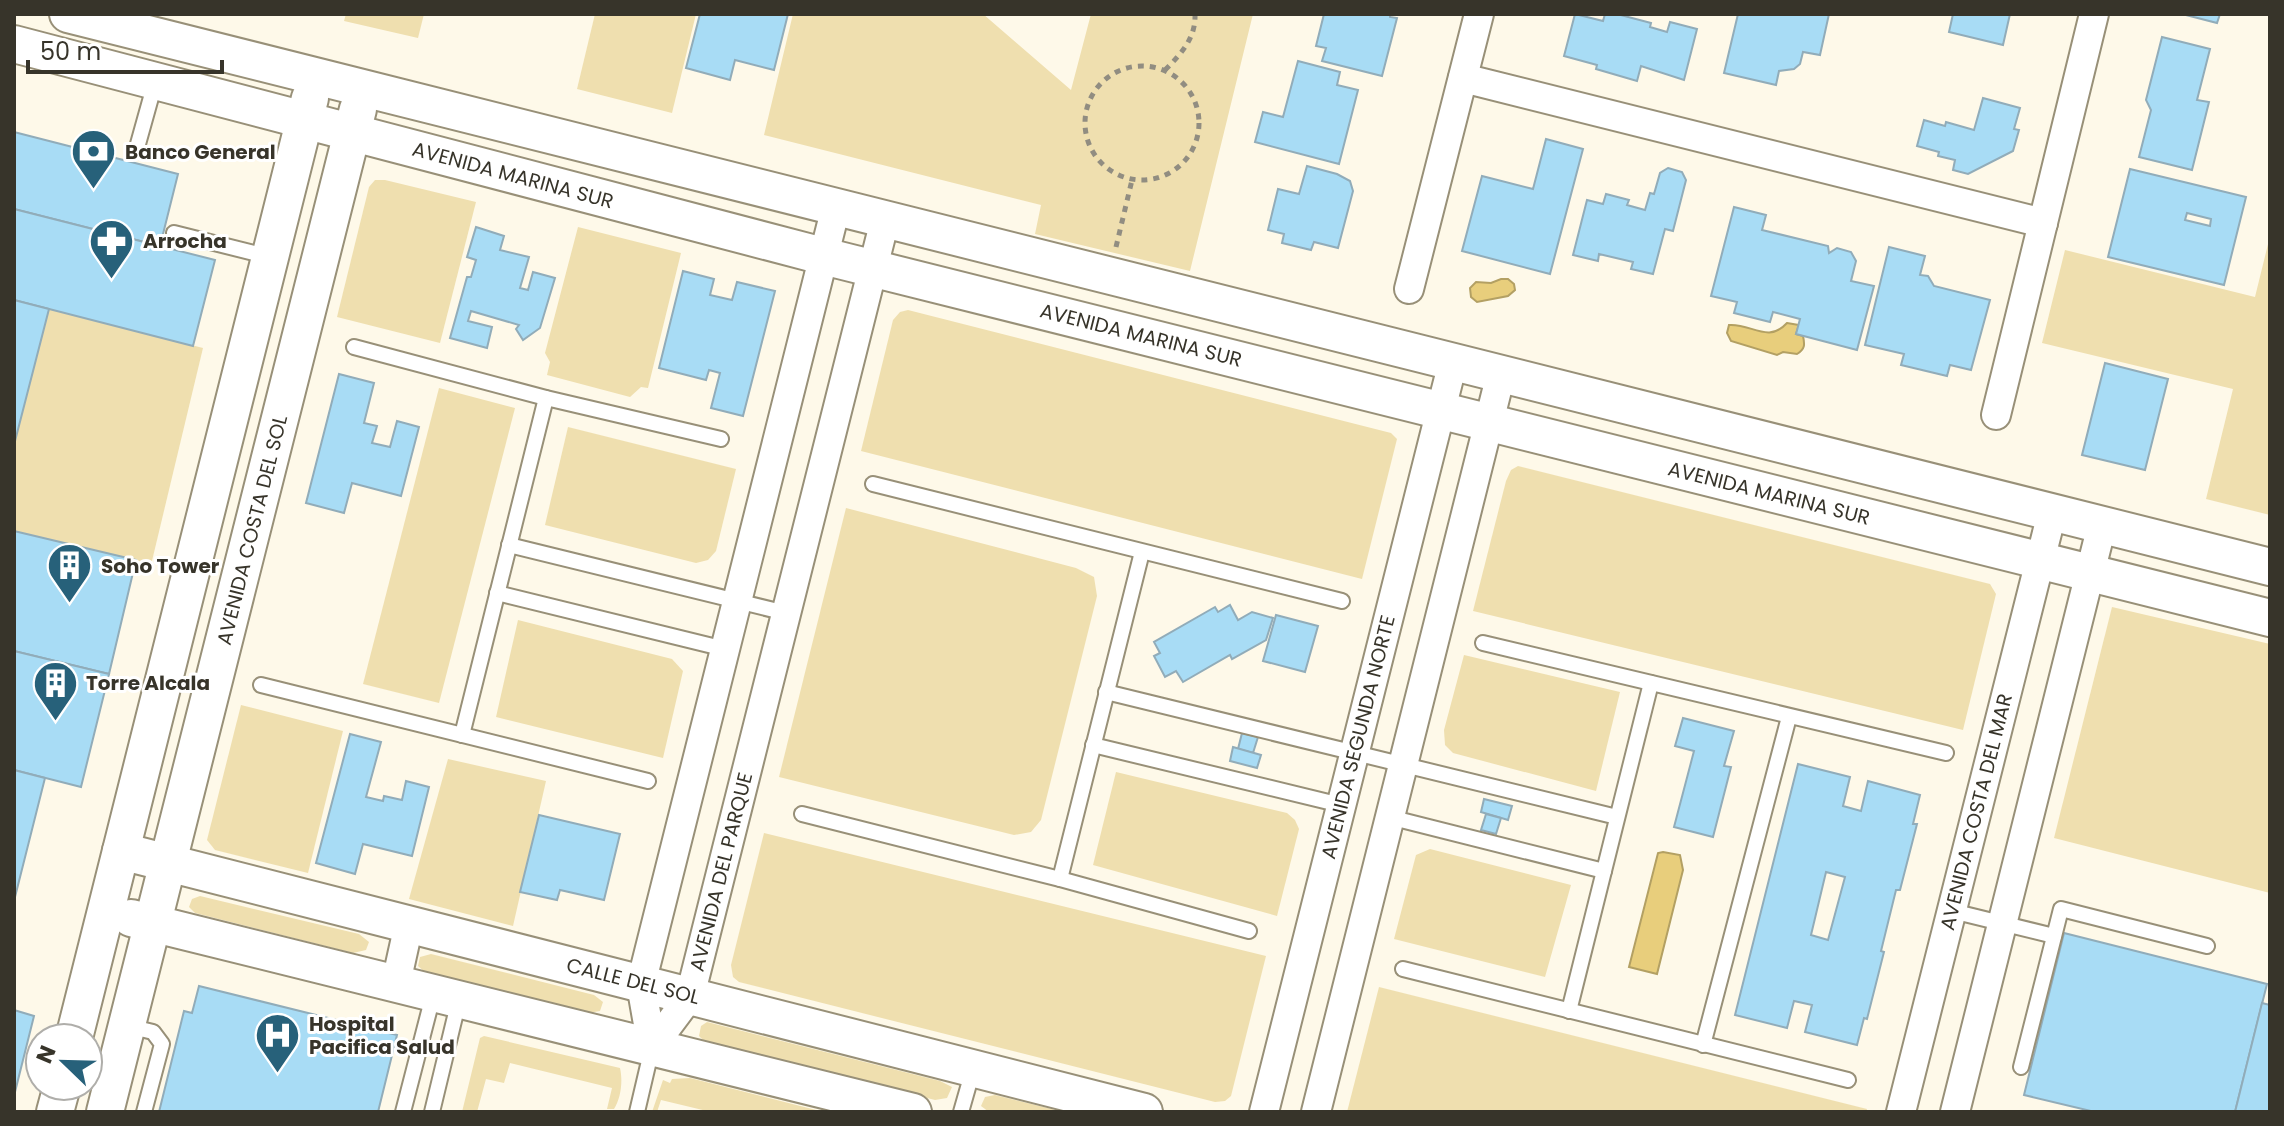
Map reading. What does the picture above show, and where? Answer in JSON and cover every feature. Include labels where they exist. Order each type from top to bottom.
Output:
[{"type":"street","points":[[68,14],[2270,567]]},
{"type":"street","points":[[1409,289],[1479,14]]},
{"type":"street","points":[[1996,415],[2094,14]]},
{"type":"street","name":"AVENIDA MARINA SUR","points":[[14,44],[823,256],[2270,618]]},
{"type":"street","points":[[78,1022],[316,77]]},
{"type":"street","points":[[1463,78],[2043,223]]},
{"type":"street","name":"AVENIDA COSTA DEL SOL","points":[[109,1111],[127,1026],[363,89]]},
{"type":"street","points":[[652,1047],[641,984],[836,207]]},
{"type":"street","name":"AVENIDA DEL PARQUE","points":[[652,1047],[690,996],[885,220]]},
{"type":"street","points":[[249,343],[296,354]]},
{"type":"street","name":"AVENIDA SEGUNDA NORTE","points":[[1264,1112],[1453,362]]},
{"type":"street","points":[[1316,1112],[1501,374]]},
{"type":"street","name":"AVENIDA COSTA DEL MAR","points":[[1901,1112],[2052,513]]},
{"type":"street","points":[[1955,1112],[2102,525]]},
{"type":"street","name":"CALLE DEL SOL","points":[[121,851],[1144,1112]]},
{"type":"street","points":[[106,911],[913,1112]]},
{"type":"street","points":[[396,983],[409,924]]},
{"type":"lane","points":[[138,144],[155,82]]},
{"type":"lane","points":[[174,233],[270,257]]},
{"type":"lane","points":[[354,347],[546,398],[721,439]]},
{"type":"lane","points":[[462,735],[546,398]]},
{"type":"lane","points":[[873,484],[1342,601]]},
{"type":"lane","points":[[509,545],[786,613]]},
{"type":"lane","points":[[1060,879],[1142,552]]},
{"type":"lane","points":[[497,593],[725,649]]},
{"type":"lane","points":[[1483,643],[1946,753]]},
{"type":"lane","points":[[1569,1011],[1651,683]]},
{"type":"lane","points":[[261,685],[648,781]]},
{"type":"lane","points":[[1106,692],[1617,817]]},
{"type":"lane","points":[[1703,1045],[1789,717]]},
{"type":"lane","points":[[1093,745],[1341,805]]},
{"type":"lane","points":[[802,814],[1060,879],[1249,931]]},
{"type":"lane","points":[[1389,817],[1604,871]]},
{"type":"lane","points":[[2021,1067],[2061,909],[2207,946]]},
{"type":"lane","points":[[1952,911],[2054,936]]},
{"type":"lane","points":[[1403,969],[1848,1080]]},
{"type":"lane","points":[[403,1112],[447,995]]},
{"type":"lane","points":[[432,1112],[447,995]]},
{"type":"lane","points":[[127,1026],[153,1032],[162,1044],[144,1112]]},
{"type":"lane","points":[[637,1112],[652,1047]]},
{"type":"lane","points":[[961,1112],[973,1069]]},
{"type":"path","points":[[1165,70],[1187,46],[1193,33],[1195,14]]},
{"type":"path","points":[[1152,66],[1165,70],[1188,89],[1196,102],[1199,132],[1186,160],[1175,170],[1162,177],[1132,180],[1107,169],[1090,147],[1085,120],[1087,106],[1101,83],[1124,68],[1152,66]]},
{"type":"path","points":[[1109,276],[1132,180]]},
{"type":"shaded area","points":[[346,14],[424,14],[418,38],[344,21]]},
{"type":"shaded area","points":[[595,14],[696,14],[672,113],[577,89]]},
{"type":"shaded area","points":[[793,14],[983,14],[1071,90],[1091,14],[1253,14],[1190,271],[1035,234],[1041,205],[764,135]]},
{"type":"shaded area","points":[[375,180],[476,202],[440,343],[337,317],[369,187]]},
{"type":"shaded area","points":[[578,227],[681,253],[648,388],[641,387],[630,397],[547,375],[550,362],[545,353]]},
{"type":"shaded area","points":[[2270,236],[2270,515],[2206,499],[2233,389],[2042,343],[2065,250],[2255,297]]},
{"type":"shaded area","points":[[1508,279],[1514,284],[1515,290],[1508,296],[1477,302],[1471,297],[1470,288],[1476,282],[1491,283]]},
{"type":"shaded area","points":[[49,309],[203,348],[151,565],[14,531],[14,445]]},
{"type":"shaded area","points":[[908,310],[1391,433],[1397,439],[1362,579],[861,451],[893,320],[900,312]]},
{"type":"shaded area","points":[[1787,323],[1799,325],[1796,334],[1803,336],[1804,346],[1797,354],[1783,352],[1777,355],[1731,341],[1727,333],[1729,325],[1773,332]]},
{"type":"shaded area","points":[[439,388],[515,408],[439,703],[363,684]]},
{"type":"shaded area","points":[[568,427],[736,469],[716,551],[708,560],[696,563],[545,525]]},
{"type":"shaded area","points":[[1518,466],[1990,584],[1996,594],[1963,730],[1473,611],[1506,481],[1511,470]]},
{"type":"shaded area","points":[[846,508],[1076,568],[1094,577],[1097,596],[1041,820],[1031,832],[1014,835],[779,777]]},
{"type":"shaded area","points":[[2112,607],[2270,644],[2270,893],[2054,838]]},
{"type":"shaded area","points":[[518,620],[672,659],[683,671],[663,758],[496,717]]},
{"type":"shaded area","points":[[1464,655],[1620,692],[1596,791],[1453,753],[1445,745],[1444,730]]},
{"type":"shaded area","points":[[241,705],[343,731],[308,873],[215,850],[207,840]]},
{"type":"shaded area","points":[[448,759],[546,781],[513,926],[409,899]]},
{"type":"shaded area","points":[[1116,772],[1287,813],[1295,820],[1299,829],[1277,916],[1093,865]]},
{"type":"shaded area","points":[[764,833],[1266,956],[1231,1096],[1225,1101],[1215,1102],[739,982],[733,977],[731,965]]},
{"type":"shaded area","points":[[1430,849],[1571,885],[1545,977],[1394,939],[1416,855]]},
{"type":"shaded area","points":[[1658,853],[1680,855],[1683,870],[1657,974],[1629,967]]},
{"type":"shaded area","points":[[200,896],[359,934],[369,942],[366,950],[353,953],[195,913],[189,907],[192,899]]},
{"type":"shaded area","points":[[431,954],[594,995],[603,1002],[600,1011],[588,1013],[426,973],[418,966],[420,957]]},
{"type":"shaded area","points":[[1379,987],[1867,1109],[1866,1112],[1347,1112]]},
{"type":"shaded area","points":[[707,1022],[940,1081],[952,1087],[947,1098],[935,1100],[704,1041],[699,1036],[701,1026]]},
{"type":"shaded area","points":[[484,1036],[620,1068],[621,1089],[614,1109],[607,1109],[612,1088],[510,1063],[504,1083],[486,1079],[477,1112],[462,1112],[480,1038]]},
{"type":"shaded area","points":[[690,1078],[824,1112],[711,1112],[661,1100],[657,1112],[652,1112],[663,1080],[670,1083],[672,1079]]},
{"type":"shaded area","points":[[995,1095],[1064,1112],[989,1112],[981,1106],[985,1097]]},
{"type":"building","points":[[700,14],[788,14],[774,70],[735,60],[730,80],[686,68]]},
{"type":"building","points":[[1324,14],[1390,14],[1390,17],[1397,18],[1382,76],[1322,61],[1326,48],[1316,46]]},
{"type":"building","points":[[1575,14],[1603,21],[1605,14],[1617,14],[1651,23],[1650,27],[1667,32],[1670,22],[1697,29],[1684,80],[1641,66],[1637,81],[1564,56]]},
{"type":"building","points":[[1738,14],[1829,14],[1820,55],[1803,52],[1800,64],[1794,69],[1779,71],[1776,85],[1724,73]]},
{"type":"building","points":[[1953,14],[2010,14],[2003,45],[1949,32]]},
{"type":"building","points":[[2182,14],[2220,14],[2217,23]]},
{"type":"building","points":[[2162,37],[2210,49],[2197,100],[2209,102],[2192,170],[2139,157],[2151,110],[2146,100]]},
{"type":"building","points":[[1298,61],[1340,72],[1337,85],[1358,90],[1339,164],[1255,142],[1263,112],[1283,117]]},
{"type":"building","points":[[1983,98],[2020,108],[2014,129],[2019,130],[2013,151],[1968,174],[1953,170],[1955,160],[1917,146],[1924,120],[1974,130]]},
{"type":"building","name":"Banco General","points":[[14,132],[178,174],[160,246],[14,209]]},
{"type":"building","points":[[1546,139],[1583,149],[1550,274],[1462,251],[1482,176],[1533,189]]},
{"type":"building","points":[[1307,166],[1350,181],[1353,191],[1338,248],[1314,242],[1311,250],[1282,243],[1284,234],[1268,230],[1278,189],[1299,194]]},
{"type":"building","points":[[1668,168],[1682,172],[1686,180],[1673,231],[1665,229],[1653,274],[1631,269],[1633,262],[1599,254],[1598,261],[1573,255],[1587,200],[1603,204],[1606,194],[1629,200],[1627,205],[1645,210],[1660,173]]},
{"type":"building","points":[[2130,169],[2246,197],[2224,285],[2108,257]],"holes":[[[2187,213],[2211,219],[2210,226],[2185,220]]]},
{"type":"building","points":[[1734,207],[1766,215],[1762,230],[1828,246],[1829,253],[1837,248],[1851,252],[1856,261],[1851,281],[1874,286],[1857,350],[1796,334],[1800,319],[1773,312],[1770,322],[1734,313],[1737,302],[1711,296]]},
{"type":"building","name":"Arrocha","points":[[14,209],[215,260],[193,346],[14,300]]},
{"type":"building","points":[[476,227],[504,236],[500,250],[529,257],[520,288],[528,290],[533,272],[555,278],[540,328],[523,340],[516,329],[519,325],[471,311],[468,321],[492,327],[487,348],[450,338],[467,277],[471,277],[476,260],[467,257]]},
{"type":"building","points":[[1889,247],[1925,256],[1920,275],[1928,276],[1934,286],[1990,300],[1971,370],[1950,365],[1947,376],[1901,365],[1904,354],[1865,345]]},
{"type":"building","points":[[683,271],[714,279],[710,295],[732,300],[737,282],[775,291],[743,416],[711,408],[720,373],[709,370],[706,380],[659,368]]},
{"type":"building","points":[[14,300],[49,309],[14,445]]},
{"type":"building","points":[[2105,363],[2168,379],[2145,470],[2082,455]]},
{"type":"building","points":[[339,374],[374,383],[364,423],[377,426],[372,443],[390,447],[397,421],[419,427],[401,496],[352,483],[344,513],[306,503]]},
{"type":"building","name":"Soho Tower","points":[[14,531],[136,560],[109,674],[14,651]]},
{"type":"building","points":[[1230,605],[1238,620],[1252,612],[1273,618],[1266,640],[1232,659],[1230,655],[1183,682],[1176,671],[1165,677],[1154,656],[1160,653],[1154,642],[1215,607],[1218,612]]},
{"type":"building","points":[[1276,615],[1318,626],[1305,672],[1263,661]]},
{"type":"building","name":"Torre Alcala","points":[[14,651],[109,674],[81,787],[14,770]]},
{"type":"building","points":[[1683,718],[1734,731],[1724,766],[1731,767],[1713,837],[1674,827],[1694,751],[1675,746]]},
{"type":"building","points":[[1242,733],[1258,737],[1253,753],[1238,749]]},
{"type":"building","points":[[350,734],[381,742],[366,797],[383,801],[384,796],[402,800],[406,781],[429,787],[412,856],[363,844],[355,874],[316,863]]},
{"type":"building","points":[[1233,747],[1261,755],[1257,768],[1230,761]]},
{"type":"building","points":[[1798,764],[1850,777],[1843,806],[1861,811],[1868,781],[1920,795],[1913,824],[1917,824],[1900,890],[1896,890],[1881,951],[1884,952],[1857,1045],[1805,1032],[1812,1005],[1794,1001],[1787,1028],[1735,1015]],"holes":[[[1826,872],[1845,877],[1828,940],[1811,935]]]},
{"type":"building","points":[[14,770],[45,778],[14,901]]},
{"type":"building","points":[[1484,799],[1512,806],[1508,820],[1481,812]]},
{"type":"building","points":[[1486,814],[1501,818],[1496,834],[1481,830]]},
{"type":"building","points":[[539,815],[620,834],[604,900],[560,890],[557,900],[520,892]]},
{"type":"building","points":[[2064,933],[2267,984],[2235,1112],[2095,1112],[2024,1095]]},
{"type":"building","name":"Hospital Pacifica Salud","points":[[199,986],[397,1035],[378,1112],[159,1112],[184,1011],[192,1013]]},
{"type":"building","points":[[2262,1003],[2270,1005],[2270,1112],[2235,1112]]},
{"type":"building","points":[[14,1010],[34,1016],[32,1022],[24,1022],[24,1056],[14,1096]]},
{"type":"place","name":"Banco General","points":[[94,191]]},
{"type":"place","name":"Arrocha","points":[[112,280]]},
{"type":"place","name":"Soho Tower","points":[[70,605]]},
{"type":"place","name":"Torre Alcala","points":[[55,722]]},
{"type":"place","name":"Hospital Pacifica Salud","points":[[278,1074]]}]
